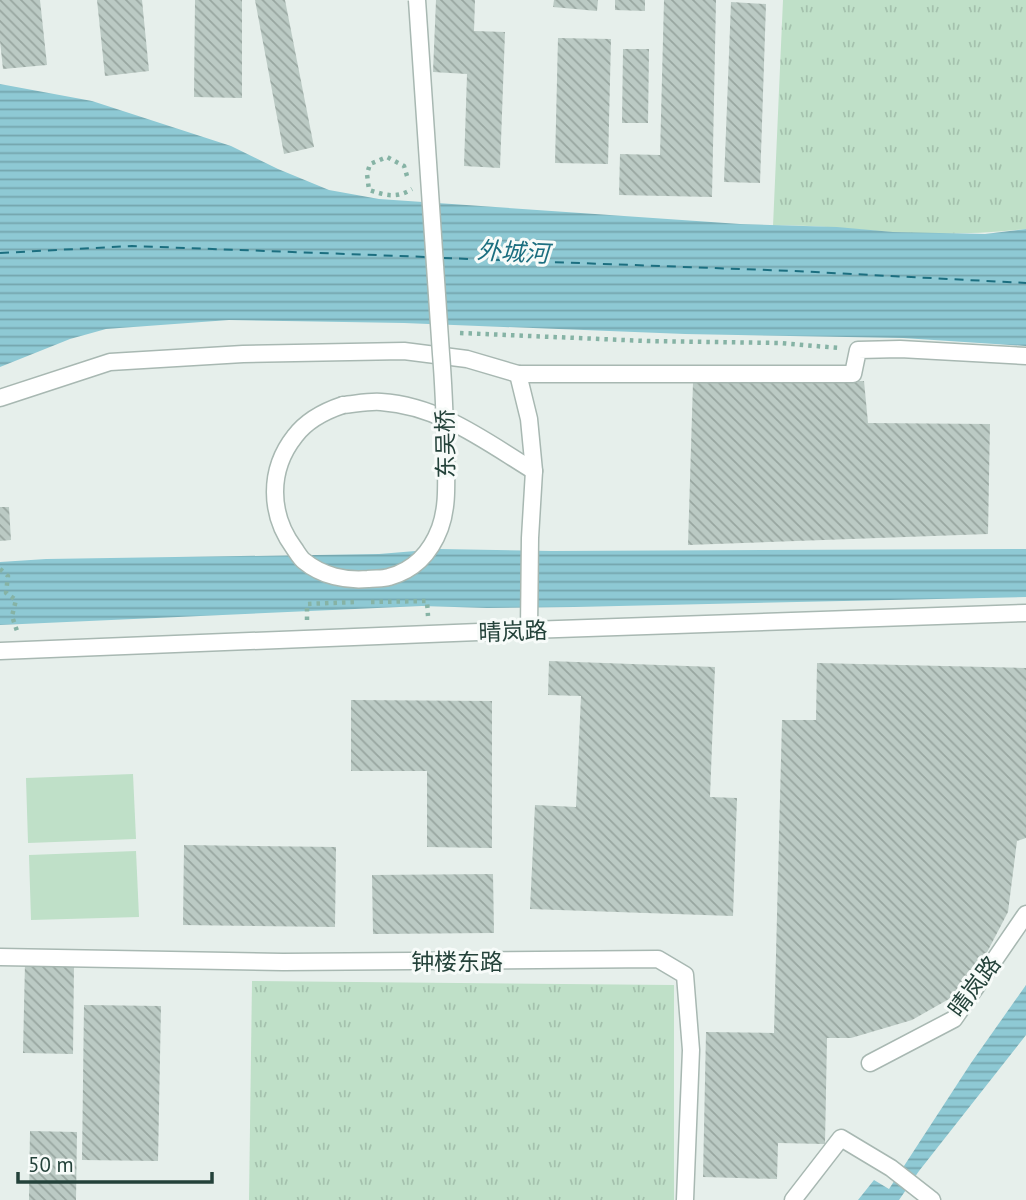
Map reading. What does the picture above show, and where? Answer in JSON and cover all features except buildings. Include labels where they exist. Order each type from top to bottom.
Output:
[{"type":"lane","name":"东吴桥","points":[[417,0],[445,416],[446,506],[429,551],[411,568],[389,577],[361,580],[339,578],[303,560],[279,523],[275,477],[294,436],[324,412],[343,405],[378,401],[418,408],[457,423],[534,471]]},
{"type":"lane","points":[[0,398],[110,362],[243,354],[404,351],[467,359],[518,374],[853,374],[858,350],[900,349],[1026,356]]},
{"type":"lane","points":[[518,374],[529,419],[534,471],[529,622]]},
{"type":"lane","name":"晴岚路","points":[[0,651],[529,622],[1026,613]]},
{"type":"lane","name":"晴岚路","points":[[870,1063],[954,1019],[1026,914]]},
{"type":"lane","name":"钟楼东路","points":[[0,957],[283,962],[657,959],[685,975],[691,1050],[685,1200]]},
{"type":"lane","points":[[793,1200],[841,1138],[891,1168],[932,1200]]},
{"type":"path","points":[[387,157],[404,166],[412,189],[391,197],[369,190],[367,174],[370,164],[387,157]]},
{"type":"path","points":[[465,334],[780,343],[858,350]]},
{"type":"path","points":[[0,569],[8,576],[6,593],[16,600],[12,616],[18,632]]},
{"type":"path","points":[[307,604],[428,601]]},
{"type":"green space","points":[[783,0],[1026,0],[1026,229],[925,234],[818,226],[773,226]]},
{"type":"green space","points":[[133,774],[136,839],[28,843],[26,778]]},
{"type":"green space","points":[[136,851],[139,917],[31,920],[29,855]]},
{"type":"green space","points":[[252,981],[674,985],[674,1200],[249,1200]]},
{"type":"water","name":"外城河","points":[[0,84],[92,101],[231,146],[329,190],[379,199],[893,232],[985,234],[1026,229],[1026,346],[903,338],[229,320],[106,329],[70,339],[0,367]]},
{"type":"water","points":[[440,549],[1026,549],[1026,597],[574,607],[422,606],[0,625],[0,562],[379,554]]},
{"type":"water","points":[[1026,985],[1026,1035],[899,1200],[858,1200],[874,1180],[889,1189],[971,1063]]},
{"type":"ferry route","points":[[0,253],[132,246],[427,257]]},
{"type":"ferry route","points":[[443,258],[1026,283]]}]
